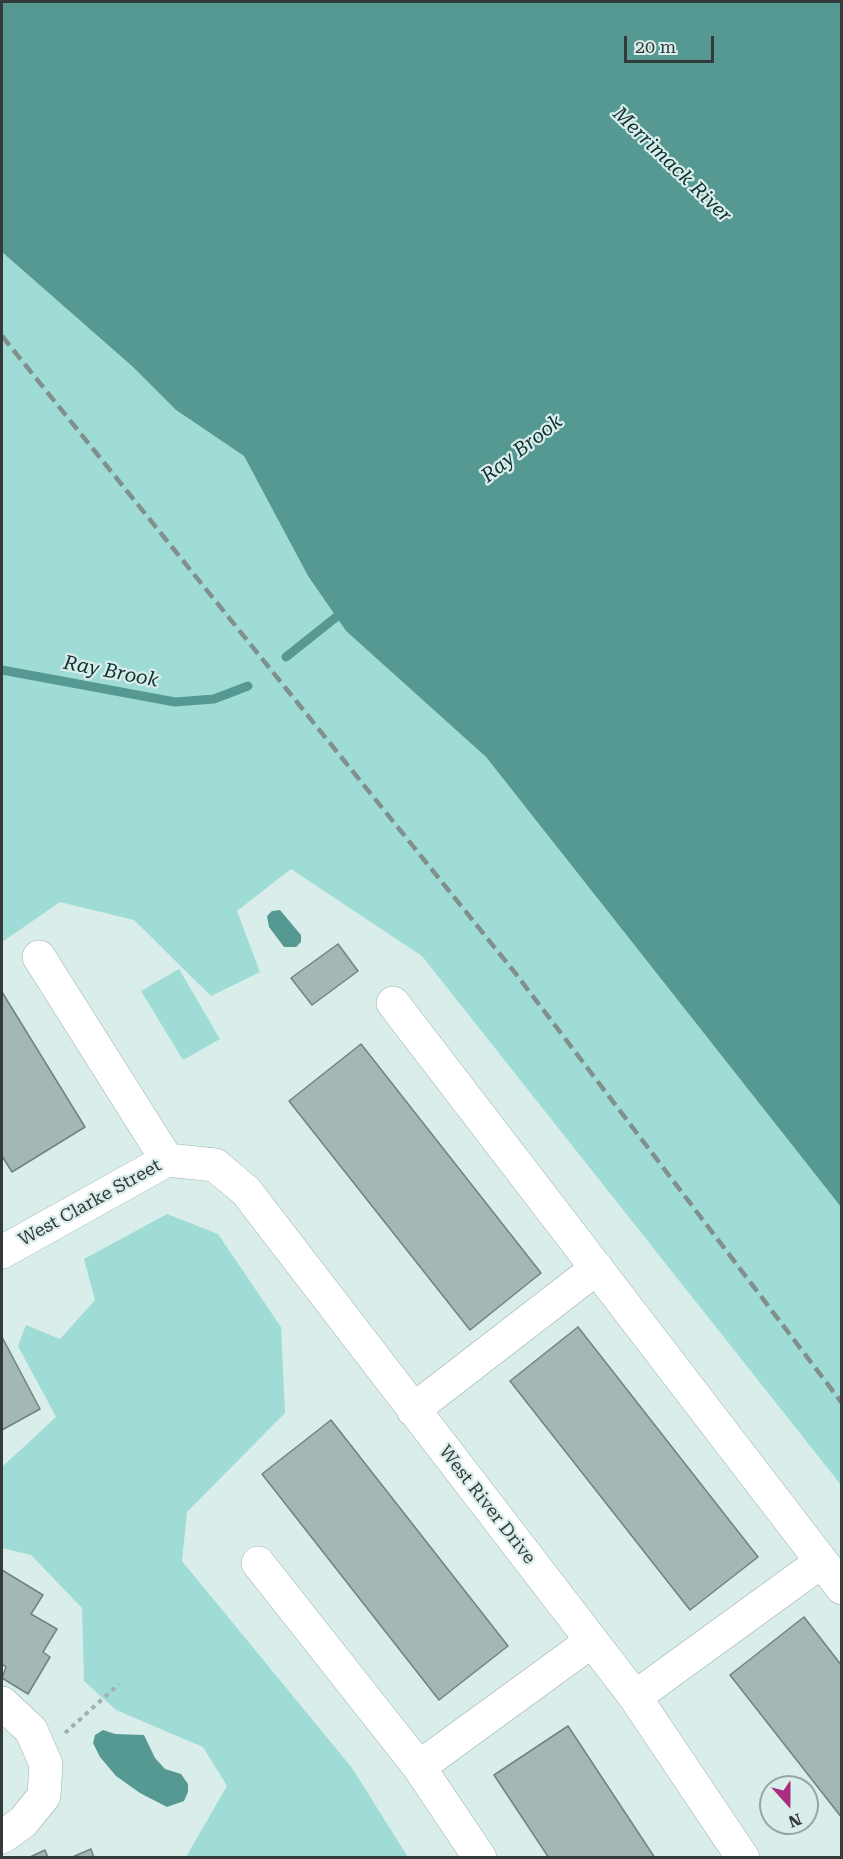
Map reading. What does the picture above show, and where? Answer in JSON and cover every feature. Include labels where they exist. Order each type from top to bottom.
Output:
[{"type":"street","points":[[39,957],[167,1160]]},
{"type":"street","points":[[393,1003],[842,1588]]},
{"type":"street","name":"West Clarke Street","points":[[2,1252],[167,1160],[215,1165]]},
{"type":"street","name":"West River Drive","points":[[215,1165],[246,1191],[635,1697],[743,1857]]},
{"type":"street","points":[[413,1410],[597,1268]]},
{"type":"street","points":[[635,1697],[821,1562]]},
{"type":"street","points":[[258,1563],[419,1767],[480,1857]]},
{"type":"street","points":[[419,1767],[592,1641]]},
{"type":"street","points":[[2,1703],[31,1730],[46,1764],[44,1796],[23,1822],[2,1837]]},
{"type":"path","points":[[41,1752],[76,1724],[119,1684]]},
{"type":"shaded area","points":[[2,252],[133,367],[176,410],[244,456],[308,576],[346,631],[486,757],[841,1207],[841,1485],[422,956],[291,869],[237,911],[260,972],[211,996],[134,920],[60,902],[2,942]]},
{"type":"shaded area","points":[[179,969],[220,1039],[183,1060],[141,991]]},
{"type":"shaded area","points":[[167,1214],[218,1234],[281,1327],[285,1413],[187,1512],[182,1561],[352,1768],[408,1857],[186,1857],[227,1786],[203,1747],[116,1710],[84,1681],[82,1608],[31,1555],[2,1548],[2,1467],[56,1417],[18,1346],[26,1325],[60,1339],[95,1300],[84,1259]]},
{"type":"water","name":"Merrimack River","points":[[2,2],[841,2],[841,1207],[486,757],[346,631],[308,576],[244,456],[176,410],[133,367],[2,252]]},
{"type":"water","points":[[280,910],[301,935],[301,942],[296,947],[284,947],[269,927],[267,916],[272,911]]},
{"type":"water","points":[[103,1730],[115,1734],[144,1735],[155,1758],[165,1769],[181,1774],[188,1784],[188,1792],[184,1801],[167,1807],[140,1793],[116,1776],[100,1757],[93,1743],[95,1735]]},
{"type":"building","points":[[338,944],[358,971],[312,1005],[291,978]]},
{"type":"building","points":[[2,992],[85,1127],[12,1172],[2,1156]]},
{"type":"building","points":[[361,1044],[541,1273],[470,1330],[289,1101]]},
{"type":"building","points":[[578,1327],[758,1557],[690,1610],[510,1381]]},
{"type":"building","points":[[2,1337],[40,1409],[2,1430]]},
{"type":"building","points":[[331,1420],[508,1646],[439,1700],[262,1474]]},
{"type":"building","points":[[2,1570],[43,1595],[31,1614],[57,1629],[43,1652],[50,1657],[28,1694],[2,1678],[6,1667],[2,1664]]},
{"type":"building","points":[[804,1617],[842,1666],[842,1818],[819,1789],[819,1775],[808,1775],[730,1675]]},
{"type":"building","points":[[568,1726],[655,1858],[549,1858],[494,1775]]},
{"type":"building","points":[[91,1849],[94,1858],[70,1858]]},
{"type":"building","points":[[45,1850],[48,1858],[28,1858]]},
{"type":"waterway","name":"Ray Brook","points":[[286,657],[345,610]]},
{"type":"waterway","name":"Ray Brook","points":[[2,670],[175,702],[214,699],[248,686]]},
{"type":"railway","points":[[2,336],[516,974],[842,1403]]}]
